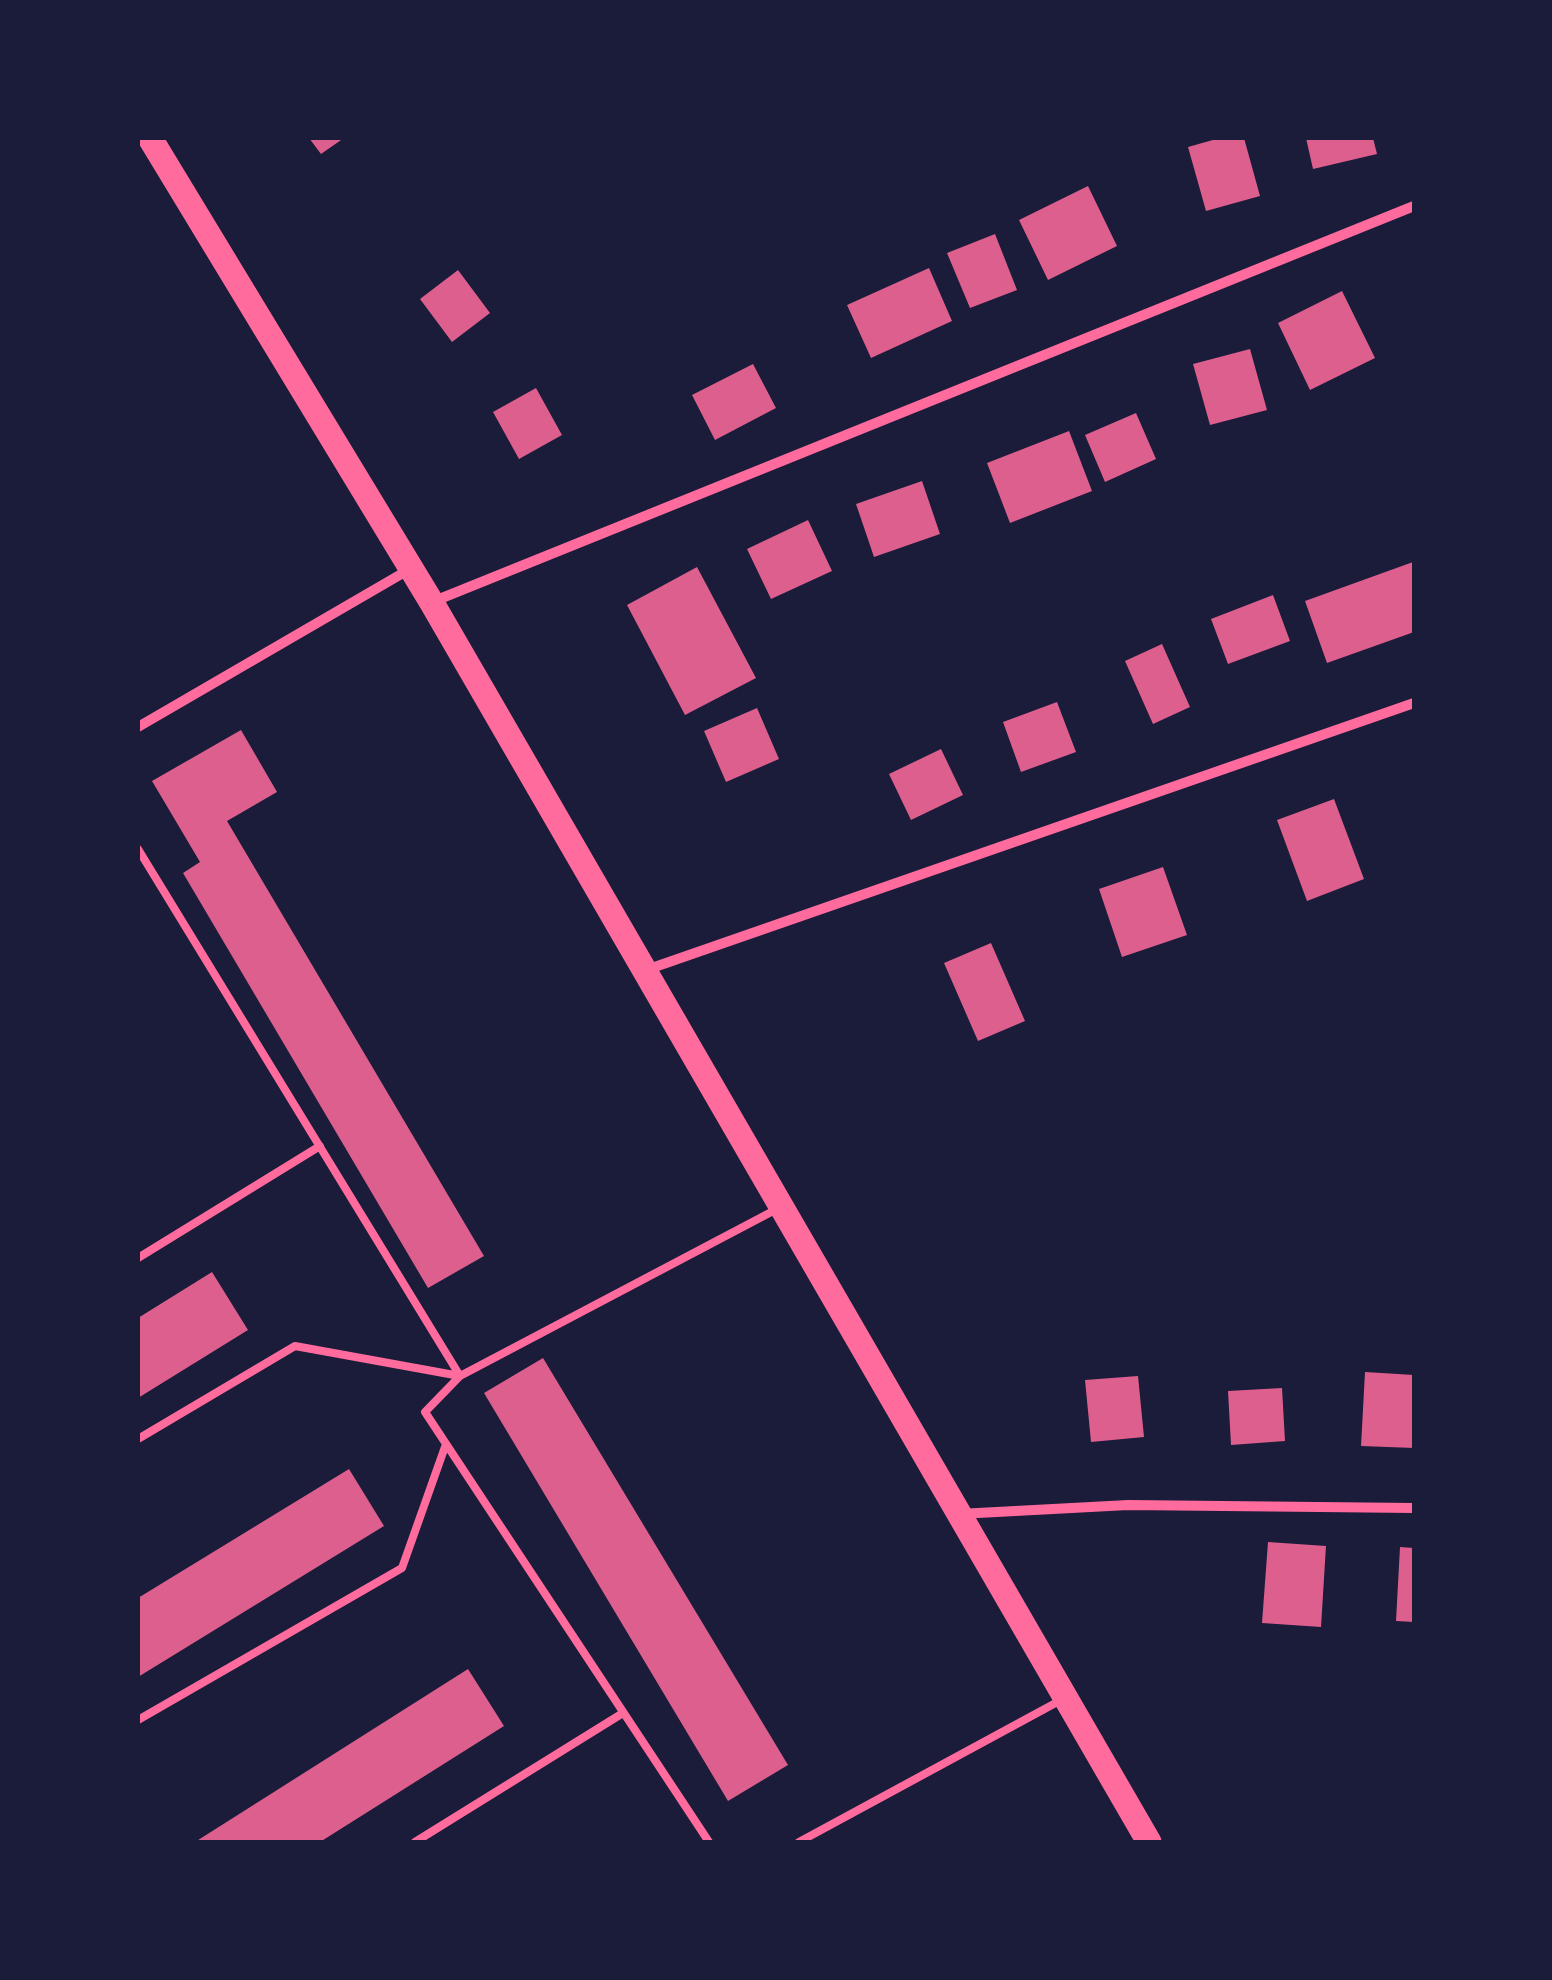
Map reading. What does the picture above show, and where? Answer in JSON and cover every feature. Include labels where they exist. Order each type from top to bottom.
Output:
[{"type":"main road","points":[[150,138],[432,602],[1149,1842]]},
{"type":"street","points":[[432,602],[1414,206]]},
{"type":"street","points":[[138,727],[411,569]]},
{"type":"street","points":[[645,970],[1414,703]]},
{"type":"street","points":[[958,1514],[1128,1505],[1414,1508]]},
{"type":"lane","points":[[138,849],[460,1376]]},
{"type":"lane","points":[[138,1258],[320,1146]]},
{"type":"lane","points":[[709,1842],[425,1412],[460,1376],[782,1207]]},
{"type":"lane","points":[[138,1440],[295,1346],[460,1376]]},
{"type":"lane","points":[[138,1720],[402,1568],[446,1444]]},
{"type":"lane","points":[[799,1842],[1065,1698]]},
{"type":"lane","points":[[415,1842],[624,1713]]},
{"type":"building","points":[[309,138],[344,138],[321,154]]},
{"type":"building","points":[[1220,138],[1244,138],[1260,196],[1206,211],[1188,147]]},
{"type":"building","points":[[1306,138],[1373,138],[1377,154],[1313,169]]},
{"type":"building","points":[[1088,186],[1117,246],[1048,280],[1019,220]]},
{"type":"building","points":[[995,234],[1017,290],[970,308],[947,253]]},
{"type":"building","points":[[929,268],[952,321],[871,358],[847,305]]},
{"type":"building","points":[[458,270],[490,313],[452,342],[420,299]]},
{"type":"building","points":[[1342,291],[1375,358],[1310,390],[1278,323]]},
{"type":"building","points":[[1250,349],[1267,410],[1210,425],[1193,364]]},
{"type":"building","points":[[753,364],[776,408],[715,440],[692,395]]},
{"type":"building","points":[[536,388],[562,435],[519,459],[493,412]]},
{"type":"building","points":[[1136,413],[1156,459],[1105,482],[1085,435]]},
{"type":"building","points":[[1069,431],[1092,491],[1010,523],[987,463]]},
{"type":"building","points":[[922,481],[940,534],[874,557],[856,504]]},
{"type":"building","points":[[808,520],[832,571],[771,599],[747,549]]},
{"type":"building","points":[[1413,562],[1414,632],[1327,663],[1305,601]]},
{"type":"building","points":[[697,567],[756,678],[685,715],[627,605]]},
{"type":"building","points":[[1273,595],[1290,641],[1228,664],[1211,619]]},
{"type":"building","points":[[1162,644],[1190,707],[1153,724],[1125,661]]},
{"type":"building","points":[[1057,702],[1076,752],[1021,772],[1003,722]]},
{"type":"building","points":[[757,708],[779,759],[726,782],[704,731]]},
{"type":"building","points":[[241,730],[277,792],[227,821],[484,1256],[428,1288],[183,873],[200,862],[152,781]]},
{"type":"building","points":[[941,749],[963,795],[911,820],[889,774]]},
{"type":"building","points":[[1334,799],[1364,879],[1307,901],[1277,820]]},
{"type":"building","points":[[1163,867],[1187,935],[1122,957],[1099,889]]},
{"type":"building","points":[[991,943],[1025,1021],[978,1041],[944,963]]},
{"type":"building","points":[[212,1272],[248,1330],[138,1398],[138,1318]]},
{"type":"building","points":[[543,1358],[788,1765],[728,1801],[484,1393]]},
{"type":"building","points":[[1365,1372],[1414,1375],[1414,1448],[1361,1446]]},
{"type":"building","points":[[1138,1376],[1144,1437],[1091,1442],[1085,1380]]},
{"type":"building","points":[[1282,1388],[1285,1441],[1231,1445],[1228,1391]]},
{"type":"building","points":[[349,1469],[384,1526],[138,1677],[138,1598]]},
{"type":"building","points":[[1268,1542],[1326,1546],[1321,1627],[1262,1623]]},
{"type":"building","points":[[1400,1547],[1414,1548],[1414,1622],[1396,1621]]},
{"type":"building","points":[[468,1669],[504,1726],[320,1842],[195,1842]]}]
